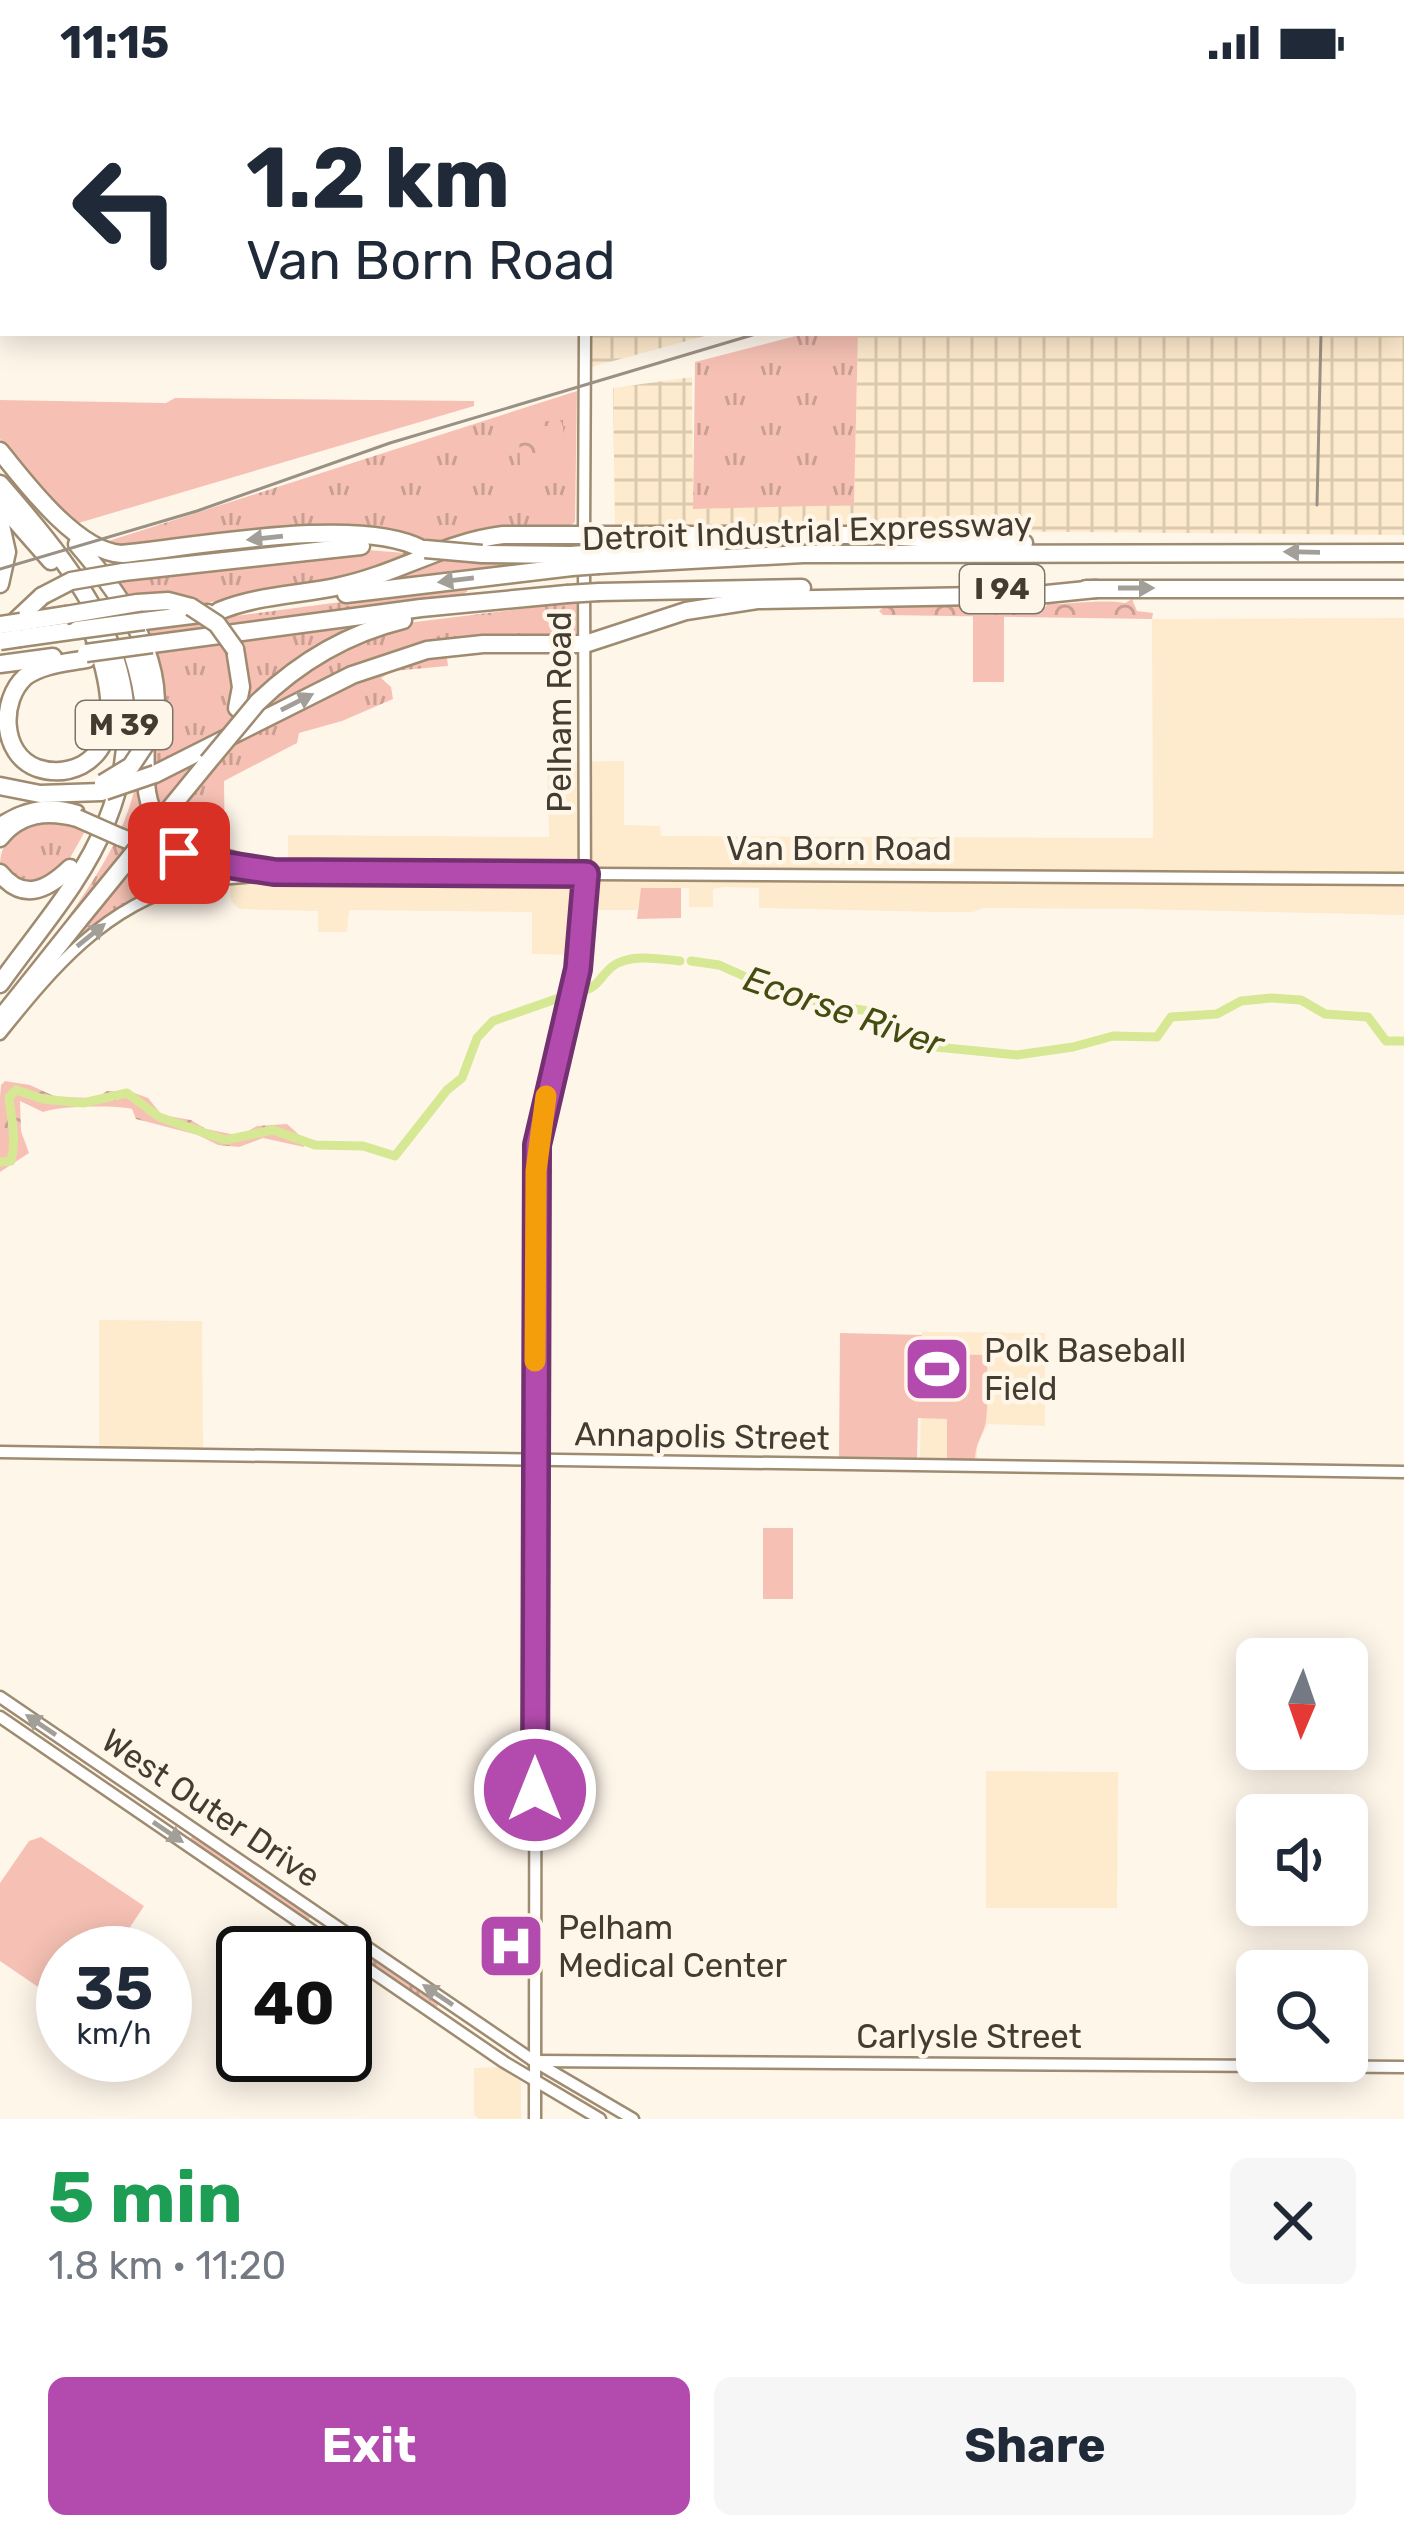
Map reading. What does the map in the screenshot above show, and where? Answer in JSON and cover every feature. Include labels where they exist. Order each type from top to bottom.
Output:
[{"type":"highway","points":[[0,451],[80,538],[112,554],[301,534],[375,538],[423,549]]},
{"type":"highway","points":[[0,460],[118,613],[144,709],[145,790],[154,815],[170,836],[194,850],[268,870]]},
{"type":"highway","name":"M 39","points":[[0,484],[76,574],[95,605],[118,666],[123,698],[120,778],[106,824],[0,985]]},
{"type":"highway","points":[[40,496],[118,594],[136,628],[155,691],[151,736],[131,766],[103,788]]},
{"type":"highway","points":[[0,503],[57,568],[83,607],[106,662],[112,740],[104,794],[41,926]]},
{"type":"highway","points":[[0,521],[8,552],[0,584]]},
{"type":"highway","points":[[219,611],[237,603],[364,580],[473,538],[584,533],[868,535],[1200,551]]},
{"type":"highway","points":[[599,559],[769,543],[969,541]]},
{"type":"highway","points":[[0,641],[22,612],[42,596],[71,581],[124,572],[346,546],[572,561]]},
{"type":"highway","name":"Detroit Industrial Expressway","points":[[0,641],[599,559],[1404,553]]},
{"type":"highway","points":[[3,787],[59,795],[155,775],[352,675],[389,660],[452,646],[585,644],[664,616],[743,601],[1036,595],[1096,589]]},
{"type":"highway","name":"Detroit Industrial Expressway","points":[[5,664],[421,608],[599,592],[1404,589]]},
{"type":"highway","points":[[0,1018],[256,704],[300,665],[380,626],[562,594]]},
{"type":"highway","points":[[0,625],[158,601],[199,610],[224,631],[238,657],[241,687],[236,708],[171,806]]},
{"type":"highway","points":[[83,607],[105,673],[106,735],[91,759],[74,769],[51,771],[28,763],[13,749],[4,730],[9,695],[33,672],[87,656]]},
{"type":"highway","name":"M 39","points":[[0,1003],[79,890],[115,829],[133,768],[135,715],[128,648]]},
{"type":"highway","points":[[0,838],[14,824],[35,815],[79,815],[193,870],[268,870]]},
{"type":"highway","points":[[0,873],[16,888],[33,891],[46,888],[70,868]]},
{"type":"main road","name":"Pelham Road","points":[[535,2119],[537,1145],[578,969],[586,874],[585,336]]},
{"type":"main road","points":[[0,823],[44,806],[79,815]]},
{"type":"main road","points":[[0,1034],[51,972],[95,931],[193,870]]},
{"type":"main road","name":"Van Born Road","points":[[268,870],[1404,879]]},
{"type":"main road","name":"Annapolis Street","points":[[0,1452],[1404,1472]]},
{"type":"main road","name":"West Outer Drive","points":[[0,1697],[534,2061],[633,2119]]},
{"type":"main road","name":"West Outer Drive","points":[[0,1717],[497,2056],[599,2119]]},
{"type":"main road","points":[[497,2056],[507,2042]]},
{"type":"main road","name":"Carlysle Street","points":[[534,2061],[1404,2067]]},
{"type":"main road","points":[[556,2093],[566,2079]]},
{"type":"shaded area","points":[[590,336],[705,336],[591,367]]},
{"type":"shaded area","points":[[858,336],[1404,336],[1404,535],[615,528],[613,388],[692,377],[693,509],[854,504]]},
{"type":"shaded area","points":[[1404,618],[1404,915],[759,908],[759,888],[724,887],[713,889],[713,907],[689,907],[689,888],[642,888],[637,910],[585,910],[580,955],[532,954],[532,912],[349,910],[347,932],[318,932],[318,911],[239,909],[231,901],[230,883],[273,872],[288,862],[288,835],[549,837],[547,762],[624,761],[624,825],[660,826],[661,836],[1153,838],[1152,619]]},
{"type":"shaded area","points":[[99,1320],[202,1321],[203,1449],[99,1447]]},
{"type":"shaded area","points":[[922,1332],[1045,1333],[1045,1426],[988,1424],[977,1443],[977,1459],[920,1459]]},
{"type":"shaded area","points":[[986,1771],[1118,1772],[1117,1908],[986,1908]]},
{"type":"shaded area","points":[[501,2067],[521,2082],[521,2119],[479,2119],[474,2115],[474,2068]]},
{"type":"green space","points":[[795,336],[858,336],[854,505],[693,509],[695,362]]},
{"type":"green space","points":[[577,391],[575,522],[567,528],[440,543],[346,531],[121,551],[96,545]]},
{"type":"green space","points":[[175,398],[474,401],[474,406],[75,524],[0,439],[0,400],[166,403]]},
{"type":"green space","points":[[563,420],[564,466],[520,466],[519,432],[536,422]]},
{"type":"green space","points":[[368,550],[417,554],[358,577],[170,609],[176,624],[461,586],[468,591],[460,596],[172,634],[176,649],[381,621],[341,645],[407,623],[575,602],[579,637],[413,649],[148,773],[152,653],[148,629],[112,578]]},
{"type":"green space","points":[[430,555],[566,560],[361,585]]},
{"type":"green space","points":[[1132,599],[1137,611],[1153,613],[1152,619],[883,615],[879,611],[992,604],[1044,608]]},
{"type":"green space","points":[[1004,615],[1004,682],[973,682],[973,616]]},
{"type":"green space","points":[[446,651],[448,666],[393,671],[381,678],[391,687],[393,699],[299,733],[297,743],[224,781],[225,849],[247,856],[285,858],[285,862],[256,862],[174,835],[148,784],[357,678]]},
{"type":"green space","points":[[138,772],[161,831],[192,852],[191,876],[153,893],[55,963],[39,958],[113,846]]},
{"type":"green space","points":[[34,820],[88,826],[66,865],[29,888],[0,865],[6,843]]},
{"type":"green space","points":[[641,888],[681,888],[681,918],[637,919]]},
{"type":"green space","points":[[5,1081],[30,1085],[56,1097],[97,1098],[107,1091],[129,1091],[148,1098],[162,1115],[231,1134],[287,1124],[305,1140],[304,1147],[263,1138],[239,1147],[218,1145],[136,1119],[132,1109],[43,1112],[20,1101],[21,1131],[29,1153],[0,1172],[0,1097]]},
{"type":"green space","points":[[840,1333],[922,1335],[923,1354],[987,1355],[986,1420],[975,1459],[947,1459],[947,1419],[918,1418],[917,1458],[839,1457]]},
{"type":"green space","points":[[763,1528],[793,1528],[793,1599],[763,1599]]},
{"type":"green space","points":[[192,1836],[310,1918],[305,1921],[190,1841]]},
{"type":"green space","points":[[41,1837],[144,1906],[131,1926],[36,1926],[36,1986],[0,1961],[0,1883],[29,1841]]},
{"type":"green space","points":[[372,1957],[438,2001],[433,2008],[372,1966]]},
{"type":"waterway","name":"Ecorse River","points":[[584,991],[628,959],[680,961]]},
{"type":"waterway","name":"Ecorse River","points":[[691,961],[719,965],[771,988],[830,1005],[868,1011],[891,1031],[926,1046],[1017,1055],[1113,1036],[1157,1037],[1171,1017],[1217,1014],[1241,1001],[1271,998],[1301,1000],[1325,1014],[1368,1017],[1386,1041],[1404,1041]]},
{"type":"waterway","name":"Ecorse River","points":[[0,1162],[11,1161],[14,1136],[9,1097],[16,1090],[43,1099],[83,1103],[127,1093],[159,1117],[225,1140],[273,1130],[315,1145],[363,1146],[395,1156],[462,1078],[477,1038],[493,1021],[559,998]]},
{"type":"railway","points":[[0,569],[197,511],[390,443],[749,336]]},
{"type":"railway","points":[[1317,505],[1321,336]]},
{"type":"slow traffic","points":[[535,1361],[536,1171],[546,1096]]},
{"type":"place","name":"Polk Baseball Field","points":[[937,1369]]},
{"type":"place","name":"Pelham Medical Center","points":[[511,1946]]},
{"type":"route","points":[[179,853],[274,872],[586,874],[578,969],[537,1145],[535,1790]]}]
